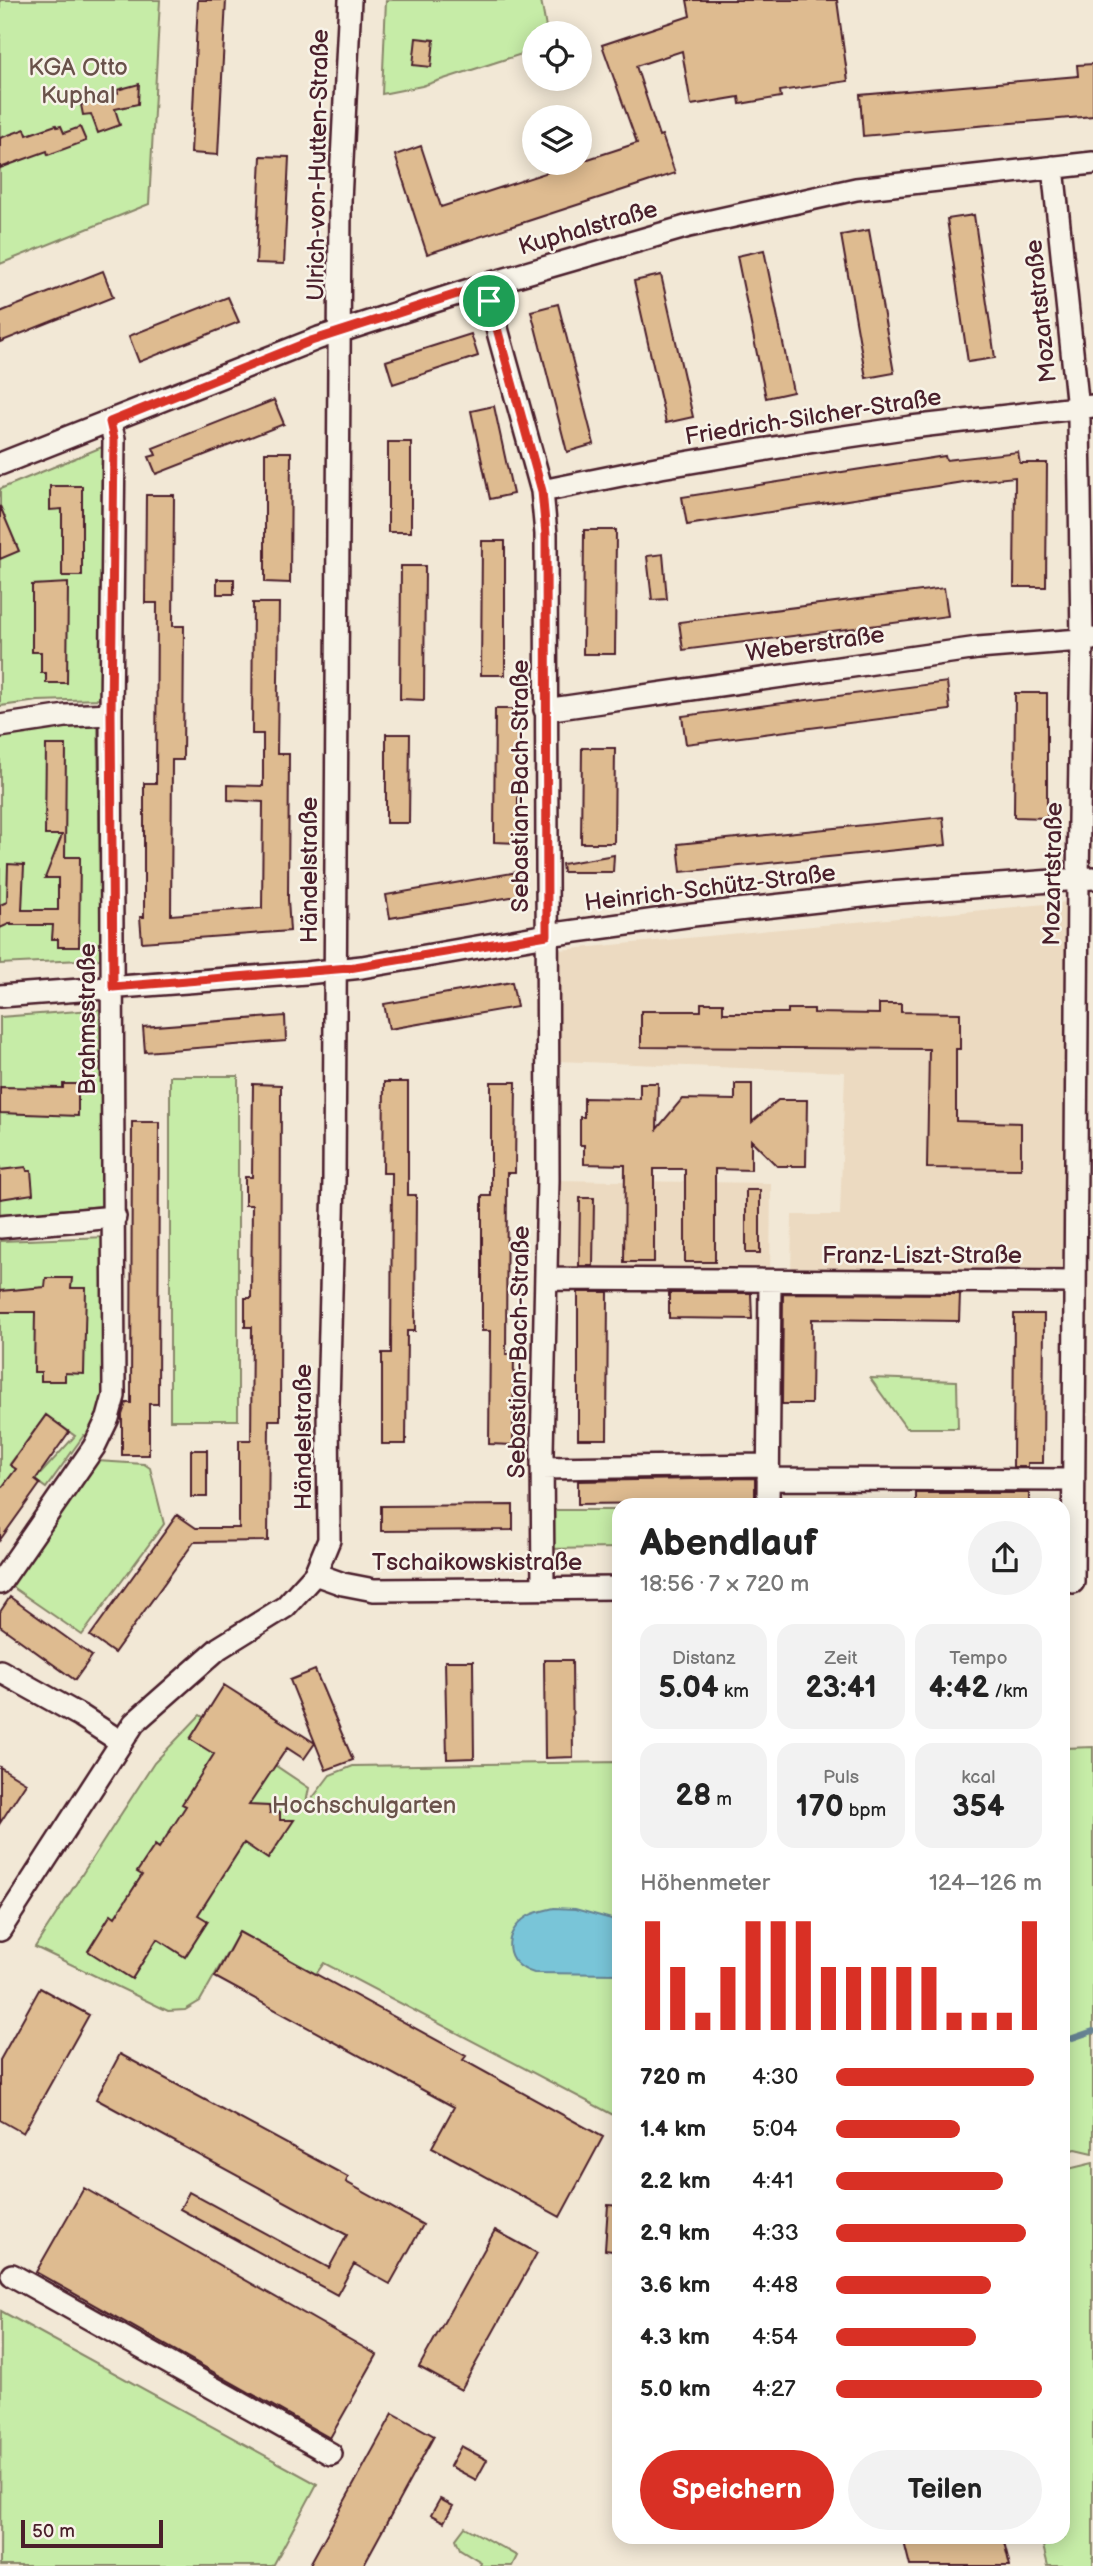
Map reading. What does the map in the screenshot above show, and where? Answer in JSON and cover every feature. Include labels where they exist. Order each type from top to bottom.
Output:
[{"type":"street","name":"Ulrich-von-Hutten-Straße","points":[[341,332],[340,201],[349,0]]},
{"type":"street","name":"Kuphalstraße","points":[[0,464],[311,341],[485,285],[689,226],[856,190],[1093,163]]},
{"type":"street","name":"Mozartstraße","points":[[1053,167],[1085,406],[1088,639],[1085,1112],[1074,1282],[1083,1345],[1072,1480],[1077,1582]]},
{"type":"street","name":"Sebastian-Bach-Straße","points":[[485,285],[542,491],[546,534],[547,1279],[542,1468],[543,1589]]},
{"type":"street","name":"Händelstraße","points":[[315,1574],[329,1540],[328,1404],[334,1180],[341,332]]},
{"type":"street","name":"Friedrich-Silcher-Straße","points":[[542,491],[661,467],[911,426],[1085,406]]},
{"type":"street","name":"Brahmsstraße","points":[[0,1583],[90,1453],[108,1418],[114,1396],[111,714],[114,439],[110,422]]},
{"type":"street","name":"Weberstraße","points":[[545,710],[978,649],[1088,639]]},
{"type":"street","points":[[0,726],[66,716],[111,714]]},
{"type":"street","name":"Heinrich-Schütz-Straße","points":[[0,996],[335,970],[547,935],[693,915],[838,898],[1086,878]]},
{"type":"street","points":[[0,1227],[115,1217]]},
{"type":"street","name":"Franz-Liszt-Straße","points":[[547,1279],[1074,1282]]},
{"type":"street","points":[[768,1498],[770,1282]]},
{"type":"street","points":[[542,1468],[1072,1480]]},
{"type":"street","points":[[0,1930],[134,1723],[219,1648],[285,1607],[315,1574]]},
{"type":"street","name":"Tschaikowskistraße","points":[[315,1574],[343,1584],[374,1590],[612,1588]]},
{"type":"street","points":[[0,1671],[81,1716],[121,1742]]},
{"type":"street","points":[[12,2275],[331,2454]]},
{"type":"shaded area","points":[[1078,901],[1074,1282],[791,1281],[792,1215],[840,1215],[845,1072],[557,1061],[559,950]]},
{"type":"shaded area","points":[[548,1180],[771,1183],[770,1282],[547,1279]]},
{"type":"green space","name":"KGA Otto Kuphal","points":[[0,0],[160,0],[149,204],[0,264]]},
{"type":"green space","points":[[386,0],[541,0],[545,21],[522,21],[522,54],[422,86],[382,94]]},
{"type":"green space","points":[[102,447],[100,699],[38,701],[0,706],[0,489]]},
{"type":"green space","points":[[98,720],[101,959],[0,964],[0,733]]},
{"type":"green space","points":[[105,1009],[103,1206],[0,1215],[0,1017]]},
{"type":"green space","points":[[170,1076],[238,1076],[238,1420],[170,1420]]},
{"type":"green space","points":[[106,1237],[107,1384],[93,1441],[84,1435],[46,1488],[35,1480],[75,1436],[46,1415],[10,1464],[16,1469],[0,1490],[0,1241]]},
{"type":"green space","points":[[870,1378],[957,1381],[958,1428],[906,1428]]},
{"type":"green space","points":[[97,1461],[144,1464],[150,1468],[164,1524],[82,1635],[8,1584]]},
{"type":"green space","points":[[542,1510],[612,1510],[612,1548],[542,1549]]},
{"type":"green space","name":"Hochschulgarten","points":[[200,1715],[309,1788],[305,1808],[330,1775],[353,1766],[612,1762],[612,2114],[324,1963],[316,1974],[239,1932],[200,2001],[185,2010],[168,2011],[35,1947],[154,1763]]},
{"type":"green space","points":[[1093,1747],[1093,2153],[1076,2149],[1070,2150],[1070,1748]]},
{"type":"green space","points":[[1093,2163],[1093,2566],[1048,2566],[1042,2544],[1070,2544],[1070,2169]]},
{"type":"green space","points":[[1,2311],[317,2484],[273,2566],[0,2566]]},
{"type":"green space","points":[[465,2527],[517,2556],[512,2566],[480,2566],[481,2562],[460,2549],[456,2539]]},
{"type":"water","points":[[554,1908],[575,1909],[612,1919],[612,1974],[534,1973],[516,1963],[509,1948],[513,1931],[519,1923],[537,1912]]},
{"type":"building","points":[[198,0],[226,0],[218,155],[191,153]]},
{"type":"building","points":[[687,0],[837,0],[848,81],[780,91],[781,97],[740,104],[739,97],[691,105],[682,51],[636,66],[659,136],[662,135],[675,173],[427,254],[395,155],[421,146],[441,207],[539,175],[592,175],[592,158],[637,143],[602,45],[690,16]]},
{"type":"building","points":[[416,38],[434,40],[431,67],[413,65]]},
{"type":"building","points":[[1093,64],[1093,116],[863,136],[860,95],[1078,76],[1077,65]]},
{"type":"building","points":[[139,84],[138,104],[115,109],[120,125],[98,133],[91,114],[83,115],[81,105]]},
{"type":"building","points":[[56,125],[61,126],[64,133],[80,127],[86,141],[48,155],[47,151],[0,168],[0,138],[25,129],[27,135]]},
{"type":"building","points":[[261,156],[289,157],[284,264],[256,263]]},
{"type":"building","points":[[974,215],[995,358],[968,362],[947,219]]},
{"type":"building","points":[[869,230],[894,373],[866,378],[841,235]]},
{"type":"building","points":[[764,250],[793,392],[766,398],[737,256]]},
{"type":"building","points":[[103,271],[113,297],[0,342],[0,312]]},
{"type":"building","points":[[661,275],[693,417],[666,423],[634,281]]},
{"type":"building","points":[[228,297],[239,322],[139,362],[129,336]]},
{"type":"building","points":[[558,304],[594,444],[567,452],[531,311]]},
{"type":"building","points":[[471,334],[478,356],[393,384],[386,361]]},
{"type":"building","points":[[274,400],[284,424],[156,474],[149,457],[156,455],[153,448]]},
{"type":"building","points":[[494,406],[513,494],[490,499],[471,411]]},
{"type":"building","points":[[388,442],[411,442],[411,532],[388,532]]},
{"type":"building","points":[[265,452],[291,452],[290,583],[265,582]]},
{"type":"building","points":[[1018,452],[1020,463],[1047,463],[1046,587],[1014,587],[1015,477],[976,480],[687,525],[682,497],[945,456],[946,460]]},
{"type":"building","points":[[50,486],[82,486],[82,576],[62,576],[62,509],[50,510]]},
{"type":"building","points":[[146,495],[174,495],[173,626],[184,626],[183,760],[172,760],[171,915],[262,908],[263,802],[228,800],[228,785],[263,786],[263,734],[252,734],[253,603],[279,603],[277,754],[289,754],[290,931],[142,942],[140,917],[144,917],[144,783],[156,783],[157,603],[145,603]]},
{"type":"building","points":[[0,506],[19,551],[0,559]]},
{"type":"building","points":[[584,530],[616,530],[615,654],[583,654]]},
{"type":"building","points":[[482,541],[505,541],[505,675],[481,675]]},
{"type":"building","points":[[663,554],[667,599],[652,600],[647,556]]},
{"type":"building","points":[[401,566],[425,566],[424,700],[400,699]]},
{"type":"building","points":[[217,579],[234,579],[234,594],[217,594]]},
{"type":"building","points":[[68,583],[67,683],[46,683],[46,673],[41,673],[41,652],[32,652],[32,585]]},
{"type":"building","points":[[944,588],[948,616],[683,650],[679,622]]},
{"type":"building","points":[[947,682],[950,710],[686,744],[682,716]]},
{"type":"building","points":[[1015,693],[1047,693],[1047,818],[1014,817]]},
{"type":"building","points":[[495,709],[518,709],[518,843],[494,842]]},
{"type":"building","points":[[386,734],[410,734],[409,823],[386,823]]},
{"type":"building","points":[[46,745],[66,745],[65,857],[80,857],[79,947],[58,947],[58,939],[52,939],[53,925],[11,923],[0,928],[0,905],[7,902],[8,864],[24,865],[22,910],[58,910],[58,878],[45,878],[62,835],[45,835]]},
{"type":"building","points":[[582,748],[615,748],[614,843],[581,843]]},
{"type":"building","points":[[943,817],[946,845],[681,872],[678,844]]},
{"type":"building","points":[[614,855],[613,872],[563,872],[562,864]]},
{"type":"building","points":[[518,872],[522,895],[390,918],[386,895]]},
{"type":"building","points":[[512,982],[517,1007],[389,1029],[384,1004]]},
{"type":"building","points":[[701,1003],[723,1003],[723,1013],[788,1013],[788,1009],[814,1009],[814,1013],[879,1014],[879,1004],[901,1004],[901,1012],[960,1013],[960,1049],[956,1049],[956,1121],[1021,1123],[1021,1169],[927,1168],[929,1049],[641,1047],[641,1011],[701,1011]]},
{"type":"building","points":[[285,1016],[286,1041],[145,1052],[143,1027]]},
{"type":"building","points":[[384,1082],[408,1082],[408,1195],[416,1195],[415,1331],[407,1331],[406,1444],[382,1444],[382,1353],[391,1353],[392,1173],[383,1173]]},
{"type":"building","points":[[491,1082],[516,1082],[515,1173],[507,1173],[506,1354],[514,1354],[513,1445],[489,1444],[490,1331],[482,1331],[482,1196],[491,1196]]},
{"type":"building","points":[[640,1083],[658,1083],[657,1129],[682,1099],[735,1100],[735,1084],[752,1084],[752,1122],[778,1100],[807,1100],[806,1166],[777,1166],[751,1140],[751,1170],[715,1169],[715,1262],[685,1262],[685,1169],[654,1169],[654,1262],[624,1262],[625,1165],[584,1164],[584,1145],[580,1145],[580,1117],[584,1117],[584,1098],[640,1099]]},
{"type":"building","points":[[63,1084],[78,1084],[78,1116],[0,1113],[0,1087],[63,1088]]},
{"type":"building","points":[[253,1084],[281,1085],[280,1420],[269,1420],[268,1541],[194,1542],[114,1653],[90,1636],[177,1515],[196,1528],[239,1528],[239,1440],[251,1440],[252,1327],[245,1327],[245,1298],[251,1298],[252,1205],[245,1205],[245,1177],[252,1177]]},
{"type":"building","points":[[132,1122],[159,1122],[158,1404],[149,1404],[149,1455],[122,1455],[122,1415],[126,1403],[131,1403]]},
{"type":"building","points":[[26,1167],[27,1171],[31,1171],[33,1194],[0,1199],[0,1170]]},
{"type":"building","points":[[746,1190],[760,1190],[760,1253],[746,1253]]},
{"type":"building","points":[[580,1198],[594,1198],[593,1266],[579,1266]]},
{"type":"building","points":[[46,1278],[72,1278],[71,1288],[86,1288],[84,1374],[65,1373],[65,1381],[41,1381],[41,1372],[34,1372],[35,1312],[0,1312],[0,1291],[45,1287]]},
{"type":"building","points":[[578,1292],[608,1292],[607,1439],[578,1439]]},
{"type":"building","points":[[669,1293],[751,1293],[752,1319],[669,1318]]},
{"type":"building","points":[[783,1293],[960,1294],[959,1321],[812,1319],[811,1404],[782,1404]]},
{"type":"building","points":[[1014,1314],[1044,1314],[1043,1463],[1028,1463],[1028,1467],[1013,1467]]},
{"type":"building","points":[[46,1415],[69,1432],[35,1480],[40,1484],[0,1540],[0,1490],[16,1469],[10,1465]]},
{"type":"building","points":[[191,1450],[207,1450],[207,1497],[191,1497]]},
{"type":"building","points":[[755,1478],[755,1498],[612,1498],[612,1504],[578,1504],[578,1481]]},
{"type":"building","points":[[916,1493],[1029,1493],[1029,1498],[916,1498]]},
{"type":"building","points":[[513,1505],[513,1530],[381,1531],[381,1506]]},
{"type":"building","points":[[10,1597],[92,1656],[75,1680],[0,1626],[0,1612]]},
{"type":"building","points":[[544,1660],[572,1660],[573,1757],[545,1758]]},
{"type":"building","points":[[445,1661],[473,1661],[474,1758],[447,1759]]},
{"type":"building","points":[[315,1670],[353,1760],[326,1770],[290,1680]]},
{"type":"building","points":[[224,1685],[315,1743],[304,1759],[287,1748],[249,1805],[269,1806],[270,1813],[280,1812],[280,1820],[294,1820],[268,1859],[244,1843],[198,1915],[208,1921],[185,1957],[157,1939],[132,1979],[88,1951],[111,1914],[115,1917],[142,1875],[137,1872],[155,1845],[159,1848],[186,1806],[182,1804],[214,1754],[190,1739]]},
{"type":"building","points":[[0,1767],[26,1783],[0,1823]]},
{"type":"building","points":[[239,1932],[466,2056],[463,2060],[603,2137],[560,2217],[432,2147],[454,2107],[215,1977]]},
{"type":"building","points":[[40,1988],[89,2015],[23,2133],[0,2120],[0,2060]]},
{"type":"building","points":[[120,2054],[348,2177],[346,2182],[423,2225],[390,2284],[354,2264],[337,2295],[180,2209],[189,2192],[329,2268],[347,2235],[96,2099]]},
{"type":"building","points":[[84,2188],[377,2355],[330,2438],[36,2272]]},
{"type":"building","points":[[608,2205],[612,2205],[612,2251],[605,2250]]},
{"type":"building","points":[[495,2230],[537,2253],[461,2390],[419,2367]]},
{"type":"building","points":[[393,2413],[434,2436],[363,2566],[309,2566]]},
{"type":"building","points":[[461,2446],[487,2460],[476,2480],[450,2466]]},
{"type":"building","points":[[440,2499],[453,2506],[444,2522],[431,2515]]},
{"type":"building","points":[[904,2544],[1004,2544],[1010,2566],[910,2566]]},
{"type":"waterway","points":[[1070,2039],[1093,2031]]},
{"type":"route","points":[[485,285],[489,301],[542,491],[546,534],[547,935],[362,967],[113,987],[111,714],[114,439],[110,422],[311,341],[485,285]]}]
